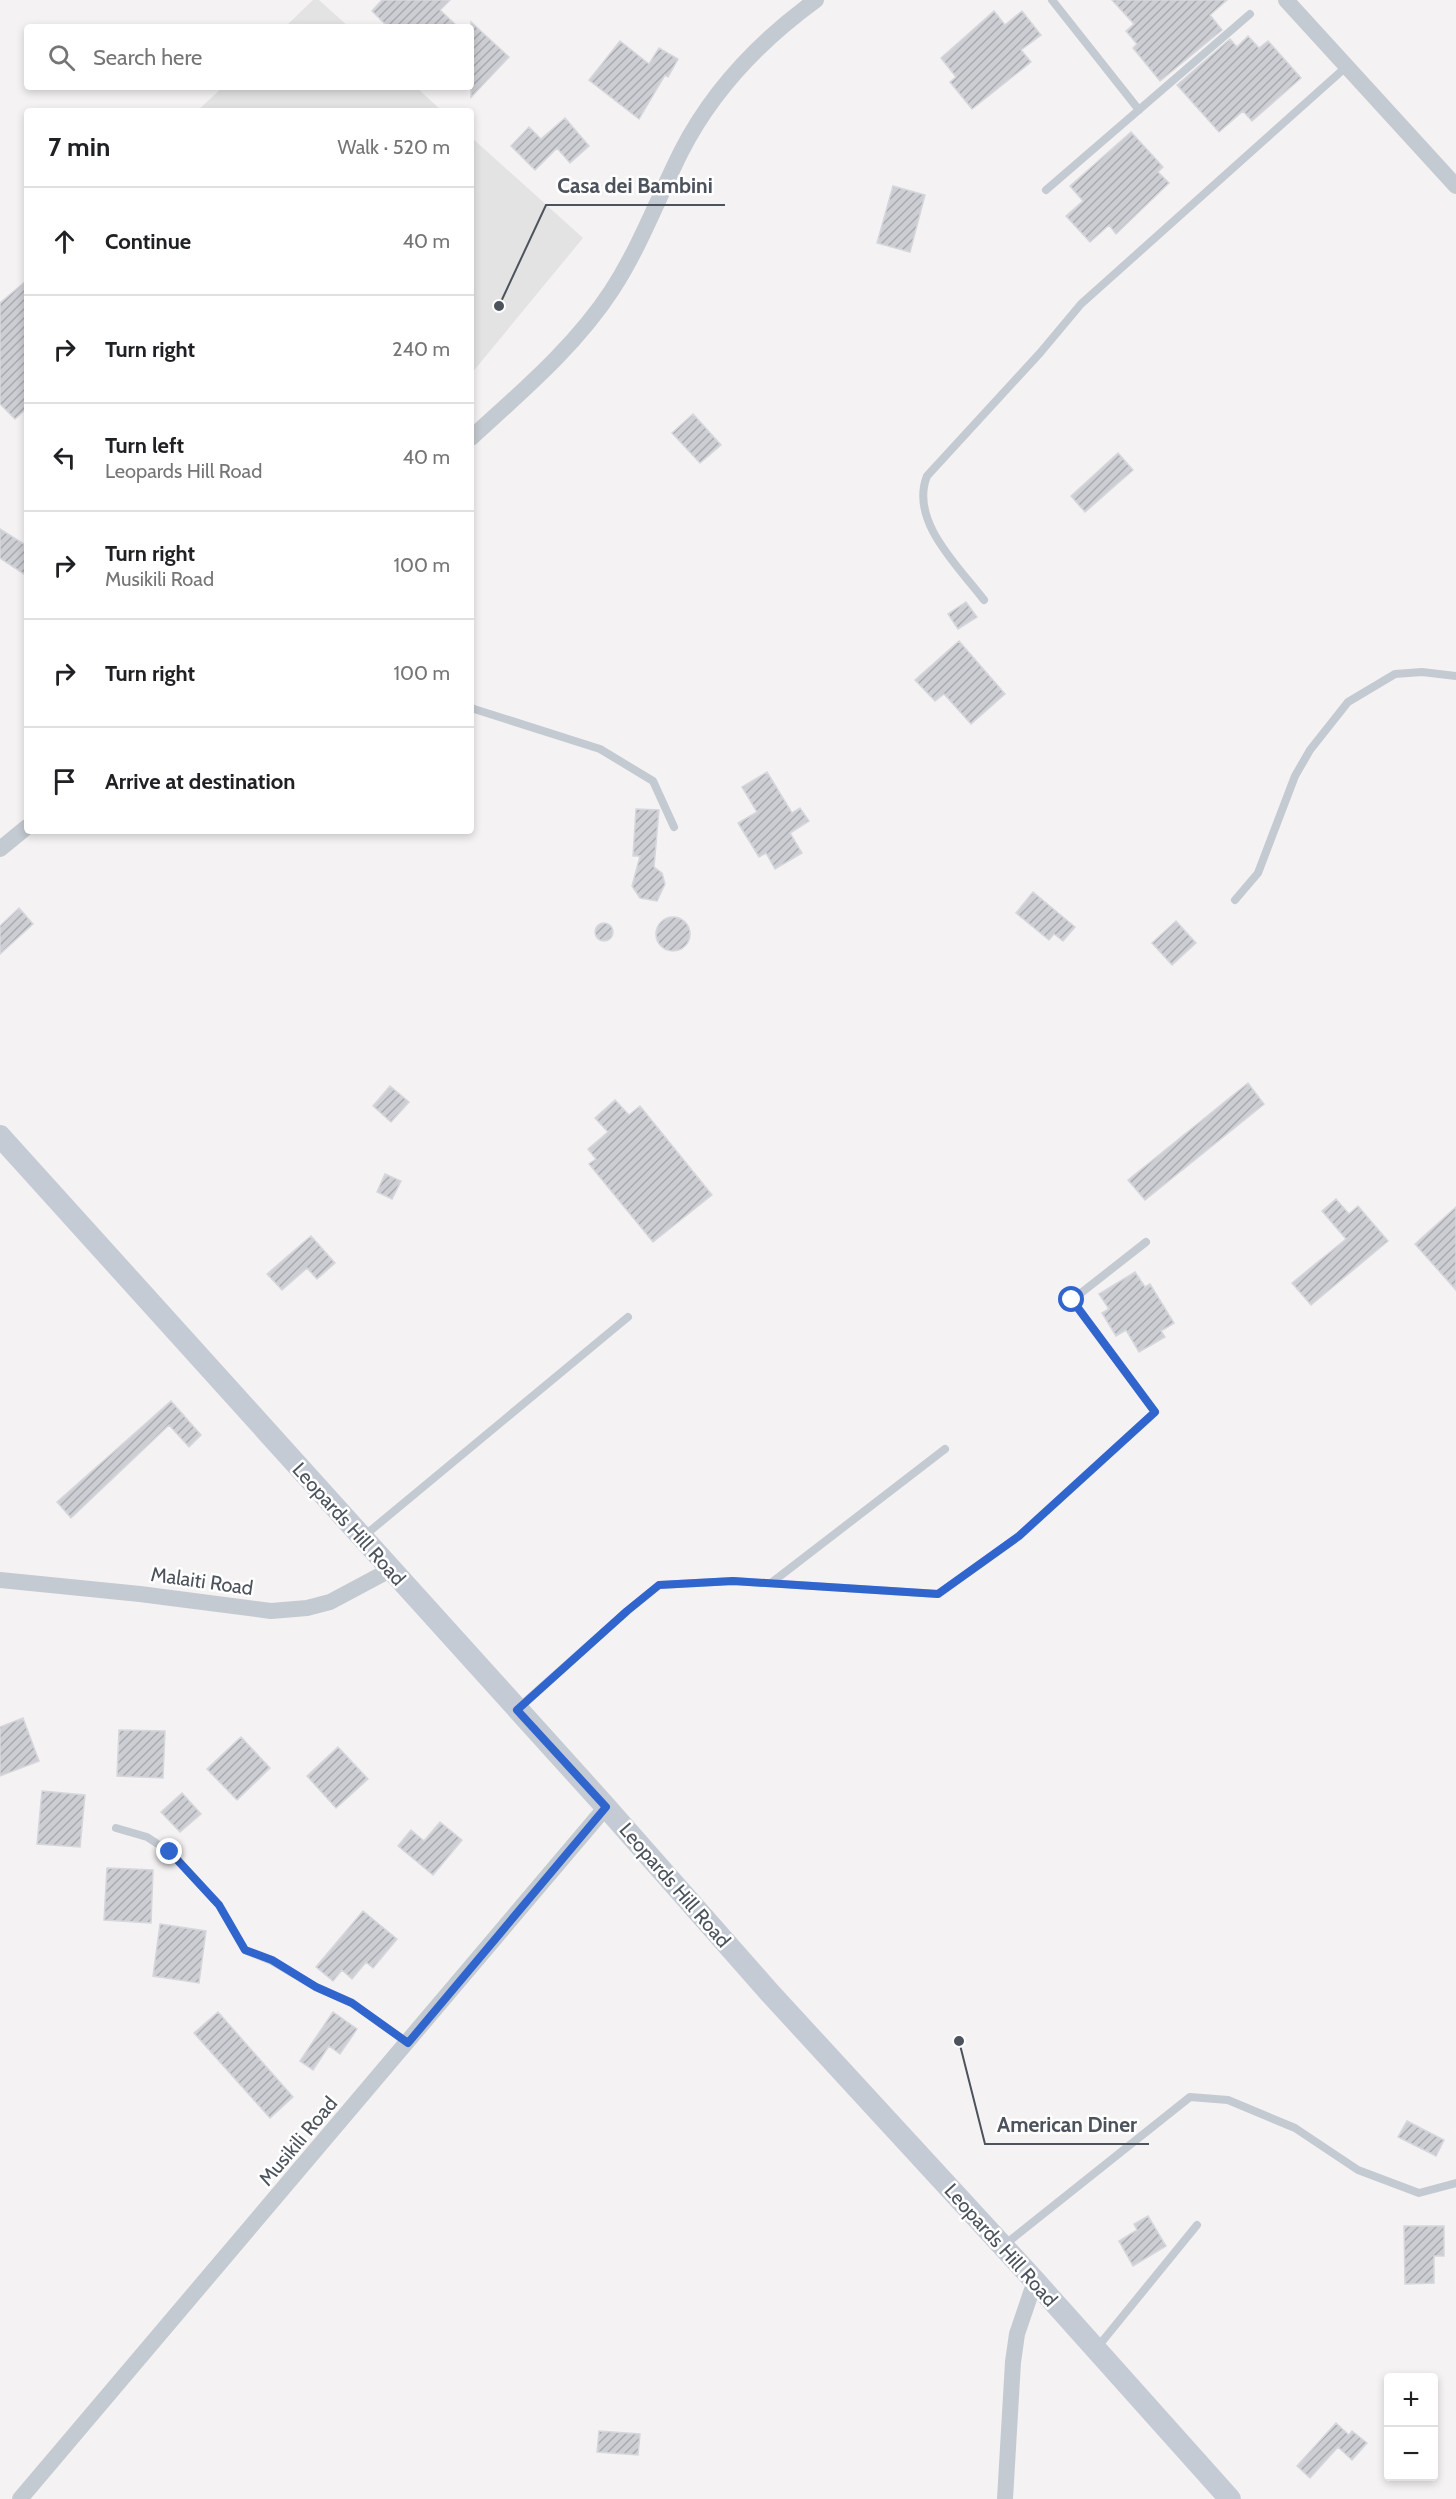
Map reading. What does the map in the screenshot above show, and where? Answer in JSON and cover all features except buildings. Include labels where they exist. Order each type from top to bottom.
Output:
[{"type":"main road","name":"Leopards Hill Road","points":[[0,1136],[606,1807],[770,1993],[1035,2281],[1230,2499]]},
{"type":"street","points":[[474,435],[553,361],[612,291],[683,150],[706,111],[762,43],[816,0]]},
{"type":"street","points":[[1286,0],[1456,186]]},
{"type":"street","points":[[0,849],[24,829]]},
{"type":"street","name":"Malaiti Road","points":[[0,1580],[140,1594],[272,1611],[307,1608],[330,1602],[390,1570]]},
{"type":"street","name":"Musikili Road","points":[[20,2499],[606,1807]]},
{"type":"street","points":[[1005,2499],[1012,2362],[1017,2334],[1035,2281]]},
{"type":"lane","points":[[1052,0],[1139,110]]},
{"type":"lane","points":[[1046,190],[1250,14]]},
{"type":"lane","points":[[984,600],[929,525],[921,497],[927,476],[1040,353],[1081,304],[1346,67]]},
{"type":"lane","points":[[1235,900],[1258,873],[1295,776],[1310,750],[1348,702],[1395,674],[1422,672],[1456,676]]},
{"type":"lane","points":[[474,709],[600,749],[653,782],[674,827]]},
{"type":"lane","points":[[517,1710],[659,1585],[733,1581],[938,1594],[1027,1528],[1155,1412],[1072,1300],[1146,1242]]},
{"type":"lane","points":[[362,1538],[628,1317]]},
{"type":"lane","points":[[771,1583],[945,1449]]},
{"type":"lane","points":[[116,1828],[147,1837],[170,1852],[219,1905],[245,1950],[272,1960],[316,1987],[352,2003],[408,2043]]},
{"type":"lane","points":[[1003,2246],[1190,2097],[1228,2100],[1296,2128],[1358,2170],[1419,2193],[1456,2183]]},
{"type":"lane","points":[[1095,2349],[1197,2225]]},
{"type":"shaded area","points":[[313,0],[319,0],[346,24],[288,24]]},
{"type":"shaded area","points":[[220,90],[419,90],[439,108],[200,108]]},
{"type":"shaded area","points":[[474,140],[583,238],[474,370]]},
{"type":"place","name":"Casa dei Bambini","points":[[499,306]]},
{"type":"place","name":"American Diner","points":[[959,2041]]},
{"type":"route","points":[[170,1852],[219,1905],[245,1950],[272,1960],[316,1987],[352,2003],[408,2043],[606,1807],[517,1710],[659,1585],[733,1581],[938,1594],[1019,1536],[1155,1412],[1072,1300]]}]
